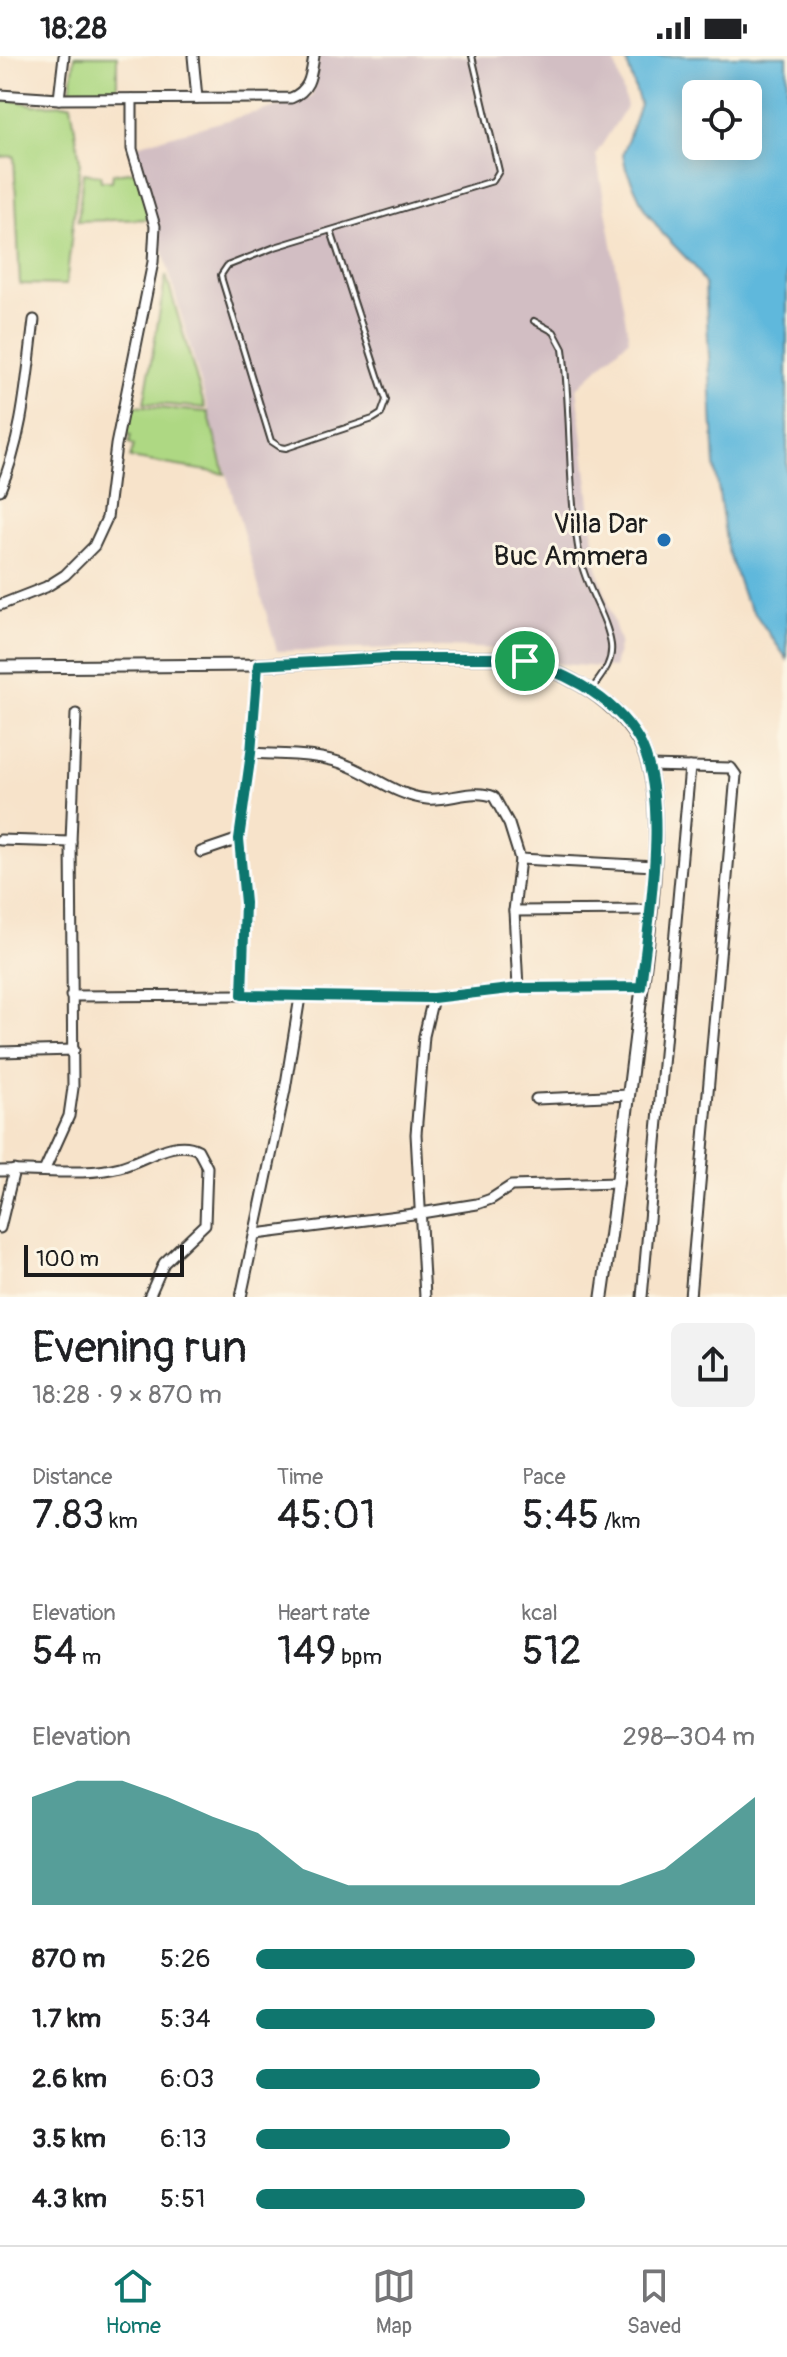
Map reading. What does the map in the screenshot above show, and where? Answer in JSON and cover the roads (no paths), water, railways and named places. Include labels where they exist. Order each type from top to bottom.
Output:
[{"type":"street","points":[[59,99],[64,56]]},
{"type":"street","points":[[193,56],[197,98]]},
{"type":"street","points":[[0,95],[59,99],[291,98],[305,90],[310,82],[314,56]]},
{"type":"street","points":[[0,605],[46,587],[72,569],[94,546],[107,518],[116,445],[153,262],[155,226],[132,149],[132,99]]},
{"type":"street","points":[[0,490],[24,400],[34,320]]},
{"type":"street","points":[[0,667],[258,665],[388,658],[508,658],[540,667],[591,691],[614,710],[640,741],[648,766],[656,814],[655,866],[602,1297]]},
{"type":"street","points":[[242,995],[245,903],[239,839],[251,753],[258,665]]},
{"type":"street","points":[[45,1169],[69,1116],[73,1088],[71,842],[76,714]]},
{"type":"street","points":[[251,753],[338,762],[376,782],[418,798],[436,800],[489,795],[501,809],[520,859],[514,911],[518,988]]},
{"type":"street","points":[[648,766],[731,768],[736,775],[690,1297]]},
{"type":"street","points":[[642,1297],[690,767]]},
{"type":"street","points":[[201,852],[239,839]]},
{"type":"street","points":[[0,840],[71,842]]},
{"type":"street","points":[[520,859],[655,866]]},
{"type":"street","points":[[514,911],[650,910]]},
{"type":"street","points":[[71,996],[433,998],[518,988],[641,987]]},
{"type":"street","points":[[241,1297],[285,1090],[300,997]]},
{"type":"street","points":[[425,1297],[416,1134],[424,1036],[433,998]]},
{"type":"street","points":[[0,1052],[74,1050]]},
{"type":"street","points":[[536,1099],[629,1095]]},
{"type":"street","points":[[0,1171],[100,1171],[122,1167],[181,1144],[198,1150],[207,1167],[205,1224],[164,1263],[149,1297]]},
{"type":"street","points":[[0,1228],[14,1170]]},
{"type":"street","points":[[256,1234],[484,1202],[511,1186],[618,1183]]},
{"type":"lane","points":[[331,231],[386,400],[385,408],[373,419],[286,448],[280,447],[271,441],[221,275],[232,263],[275,247],[489,183],[497,177],[499,171],[472,56]]},
{"type":"lane","points":[[534,321],[554,332],[563,349],[580,557],[611,645],[610,662],[591,691]]},
{"type":"water","points":[[625,56],[787,56],[787,659],[744,598],[727,548],[715,466],[705,284],[695,267],[663,234],[644,208],[626,169],[623,154],[640,104]]},
{"type":"place","name":"Villa Dar Buc Ammera","points":[[664,540]]}]
